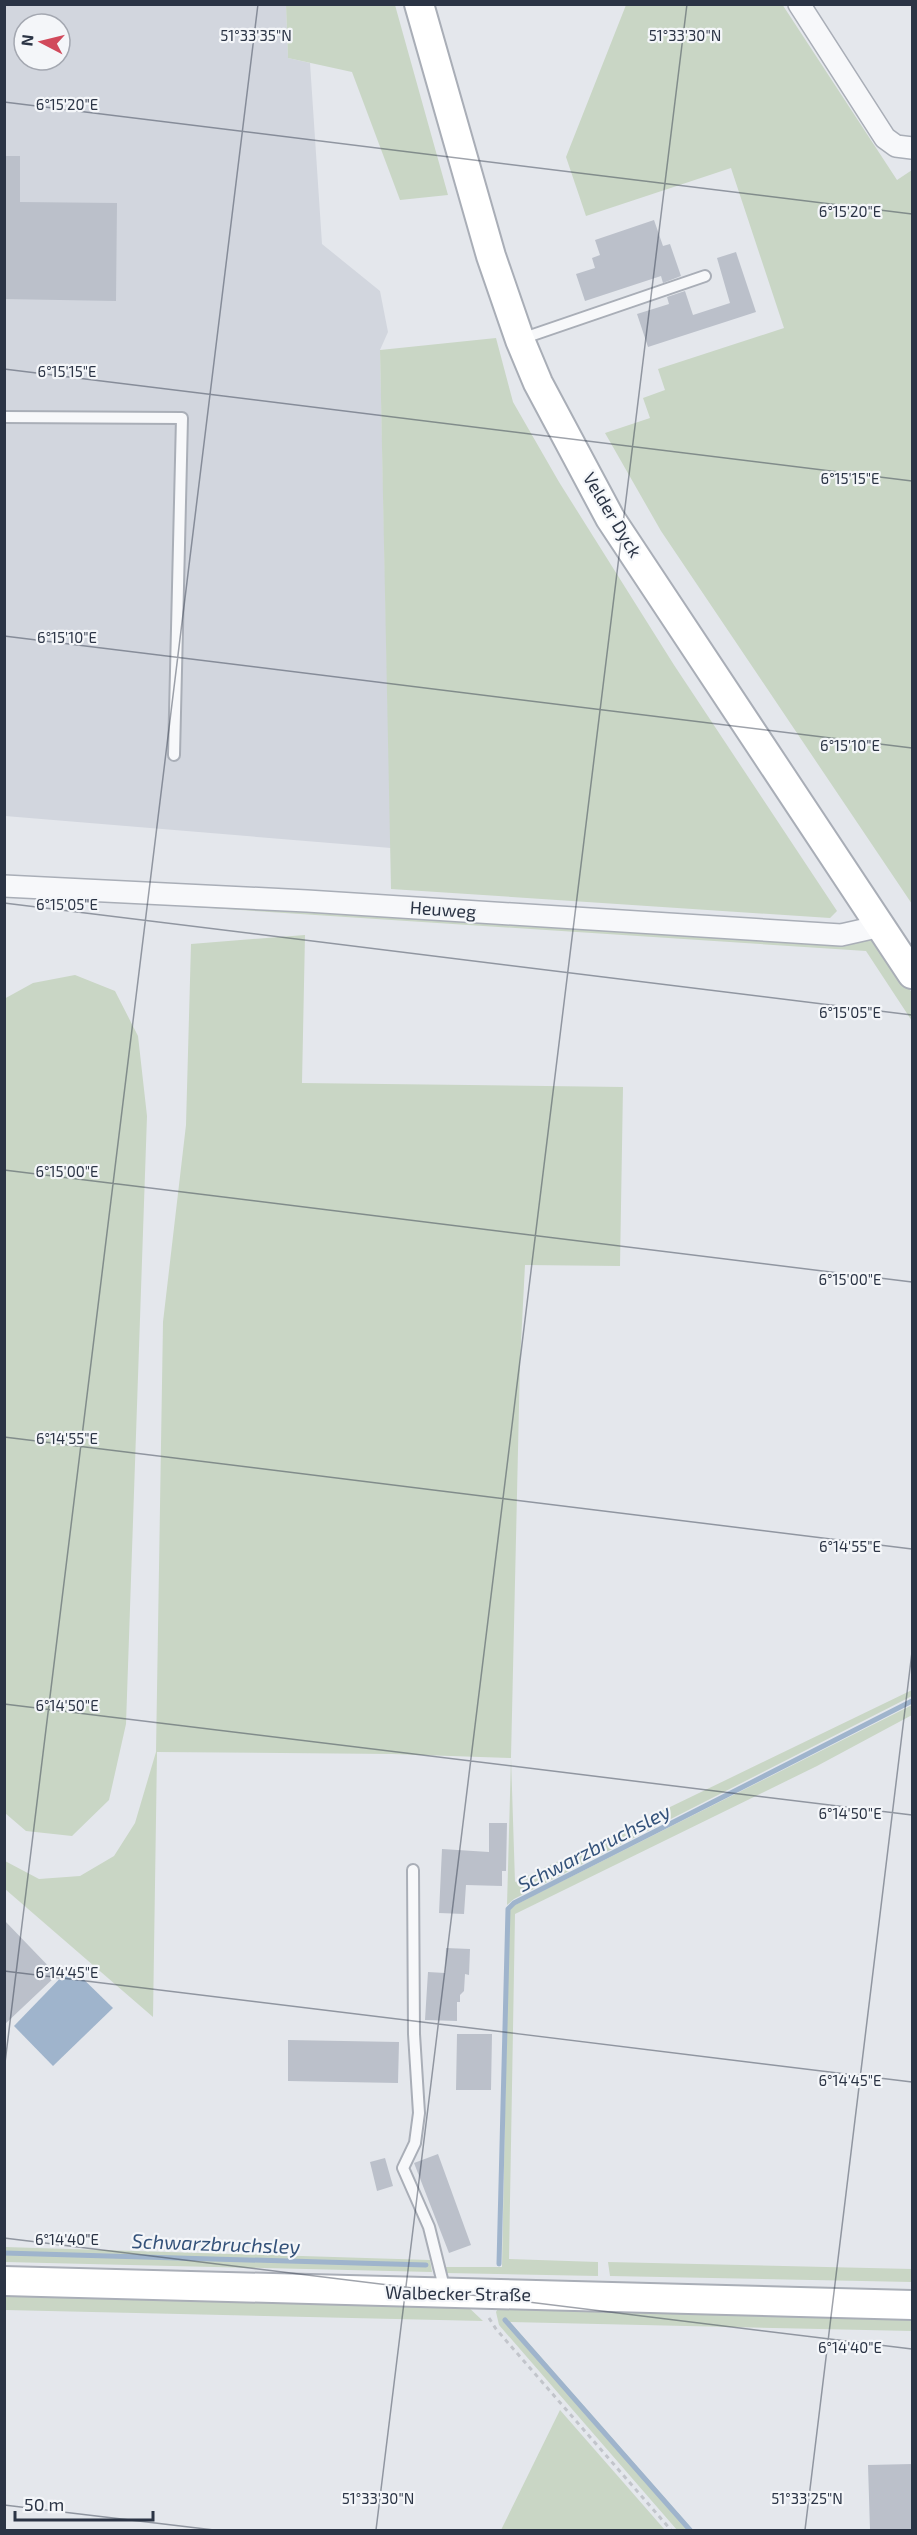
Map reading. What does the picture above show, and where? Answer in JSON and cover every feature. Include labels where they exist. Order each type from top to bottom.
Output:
[{"type":"main road","name":"Velder Dyck","points":[[419,4],[471,190],[520,340],[538,383],[610,518],[912,974]]},
{"type":"main road","name":"Walbecker Straße","points":[[4,2281],[912,2305]]},
{"type":"street","points":[[799,4],[885,138],[896,146],[912,148]]},
{"type":"street","name":"Heuweg","points":[[4,886],[307,901],[841,935],[881,926]]},
{"type":"lane","points":[[520,340],[705,276]]},
{"type":"lane","points":[[4,417],[182,418],[174,756]]},
{"type":"lane","points":[[413,1870],[414,2034],[418,2113],[416,2143],[403,2168],[429,2227],[446,2294]]},
{"type":"path","points":[[490,2295],[489,2316],[496,2329],[671,2530]]},
{"type":"shaded area","points":[[4,5],[286,5],[288,58],[310,63],[322,244],[380,291],[388,332],[380,350],[391,848],[5,816]]},
{"type":"green space","points":[[782,4],[897,180],[912,170],[912,904],[661,531],[605,433],[650,418],[643,398],[665,390],[658,369],[784,328],[731,168],[586,216],[566,157],[626,5]]},
{"type":"green space","points":[[286,5],[395,5],[448,195],[400,200],[352,72],[288,58]]},
{"type":"green space","points":[[496,338],[513,402],[559,482],[674,665],[837,911],[830,918],[391,889],[380,350]]},
{"type":"green space","points":[[193,904],[869,939],[879,943],[912,993],[912,1021],[866,951],[193,907]]},
{"type":"green space","points":[[305,935],[302,1083],[623,1087],[620,1266],[525,1265],[520,1362],[511,1758],[392,1754],[157,1752],[153,2017],[5,1889],[5,1861],[39,1879],[80,1876],[114,1856],[135,1823],[156,1752],[163,1322],[186,1125],[191,944]]},
{"type":"green space","points":[[75,975],[115,991],[138,1036],[147,1116],[126,1724],[109,1800],[72,1836],[26,1831],[5,1813],[4,999],[33,983]]},
{"type":"green space","points":[[912,1690],[912,1696],[514,1899],[507,1905],[511,1758],[515,1882]]},
{"type":"green space","points":[[912,1705],[912,1715],[817,1766],[515,1914],[509,2259],[598,2262],[598,2276],[446,2273],[446,2267],[502,2267],[509,1911],[515,1905]]},
{"type":"green space","points":[[5,2247],[430,2260],[432,2272],[5,2262]]},
{"type":"green space","points":[[608,2262],[912,2269],[912,2282],[610,2276]]},
{"type":"green space","points":[[5,2293],[465,2304],[483,2321],[5,2310]]},
{"type":"green space","points":[[500,2305],[912,2315],[912,2331],[510,2322],[693,2530],[677,2530],[499,2325],[496,2312]]},
{"type":"green space","points":[[560,2410],[665,2530],[501,2530]]},
{"type":"water","points":[[71,1967],[113,2008],[53,2066],[14,2026]]},
{"type":"building","points":[[4,156],[20,156],[20,202],[117,203],[116,301],[4,299]]},
{"type":"building","points":[[654,220],[663,246],[670,244],[681,276],[663,283],[661,276],[585,301],[576,274],[595,268],[592,258],[600,255],[595,240]]},
{"type":"building","points":[[736,252],[756,312],[648,347],[637,314],[669,304],[667,297],[685,291],[693,315],[730,303],[717,258]]},
{"type":"building","points":[[489,1823],[507,1823],[506,1871],[502,1871],[502,1886],[466,1885],[464,1914],[439,1913],[442,1849],[489,1852]]},
{"type":"building","points":[[4,1920],[57,1975],[4,2025]]},
{"type":"building","points":[[446,1948],[470,1949],[469,1975],[465,1974],[464,1991],[460,1995],[460,2002],[457,2002],[457,2021],[425,2020],[428,1972],[445,1973]]},
{"type":"building","points":[[457,2034],[492,2034],[491,2090],[456,2090]]},
{"type":"building","points":[[288,2040],[399,2042],[398,2083],[288,2081]]},
{"type":"building","points":[[438,2154],[471,2245],[449,2253],[414,2163]]},
{"type":"building","points":[[385,2158],[393,2186],[377,2191],[370,2162]]},
{"type":"building","points":[[912,2464],[912,2530],[870,2530],[868,2465]]},
{"type":"waterway","name":"Schwarzbruchsley","points":[[499,2264],[508,1909],[514,1903],[912,1701]]},
{"type":"waterway","name":"Schwarzbruchsley","points":[[4,2253],[426,2265]]},
{"type":"waterway","points":[[505,2320],[690,2530]]}]
